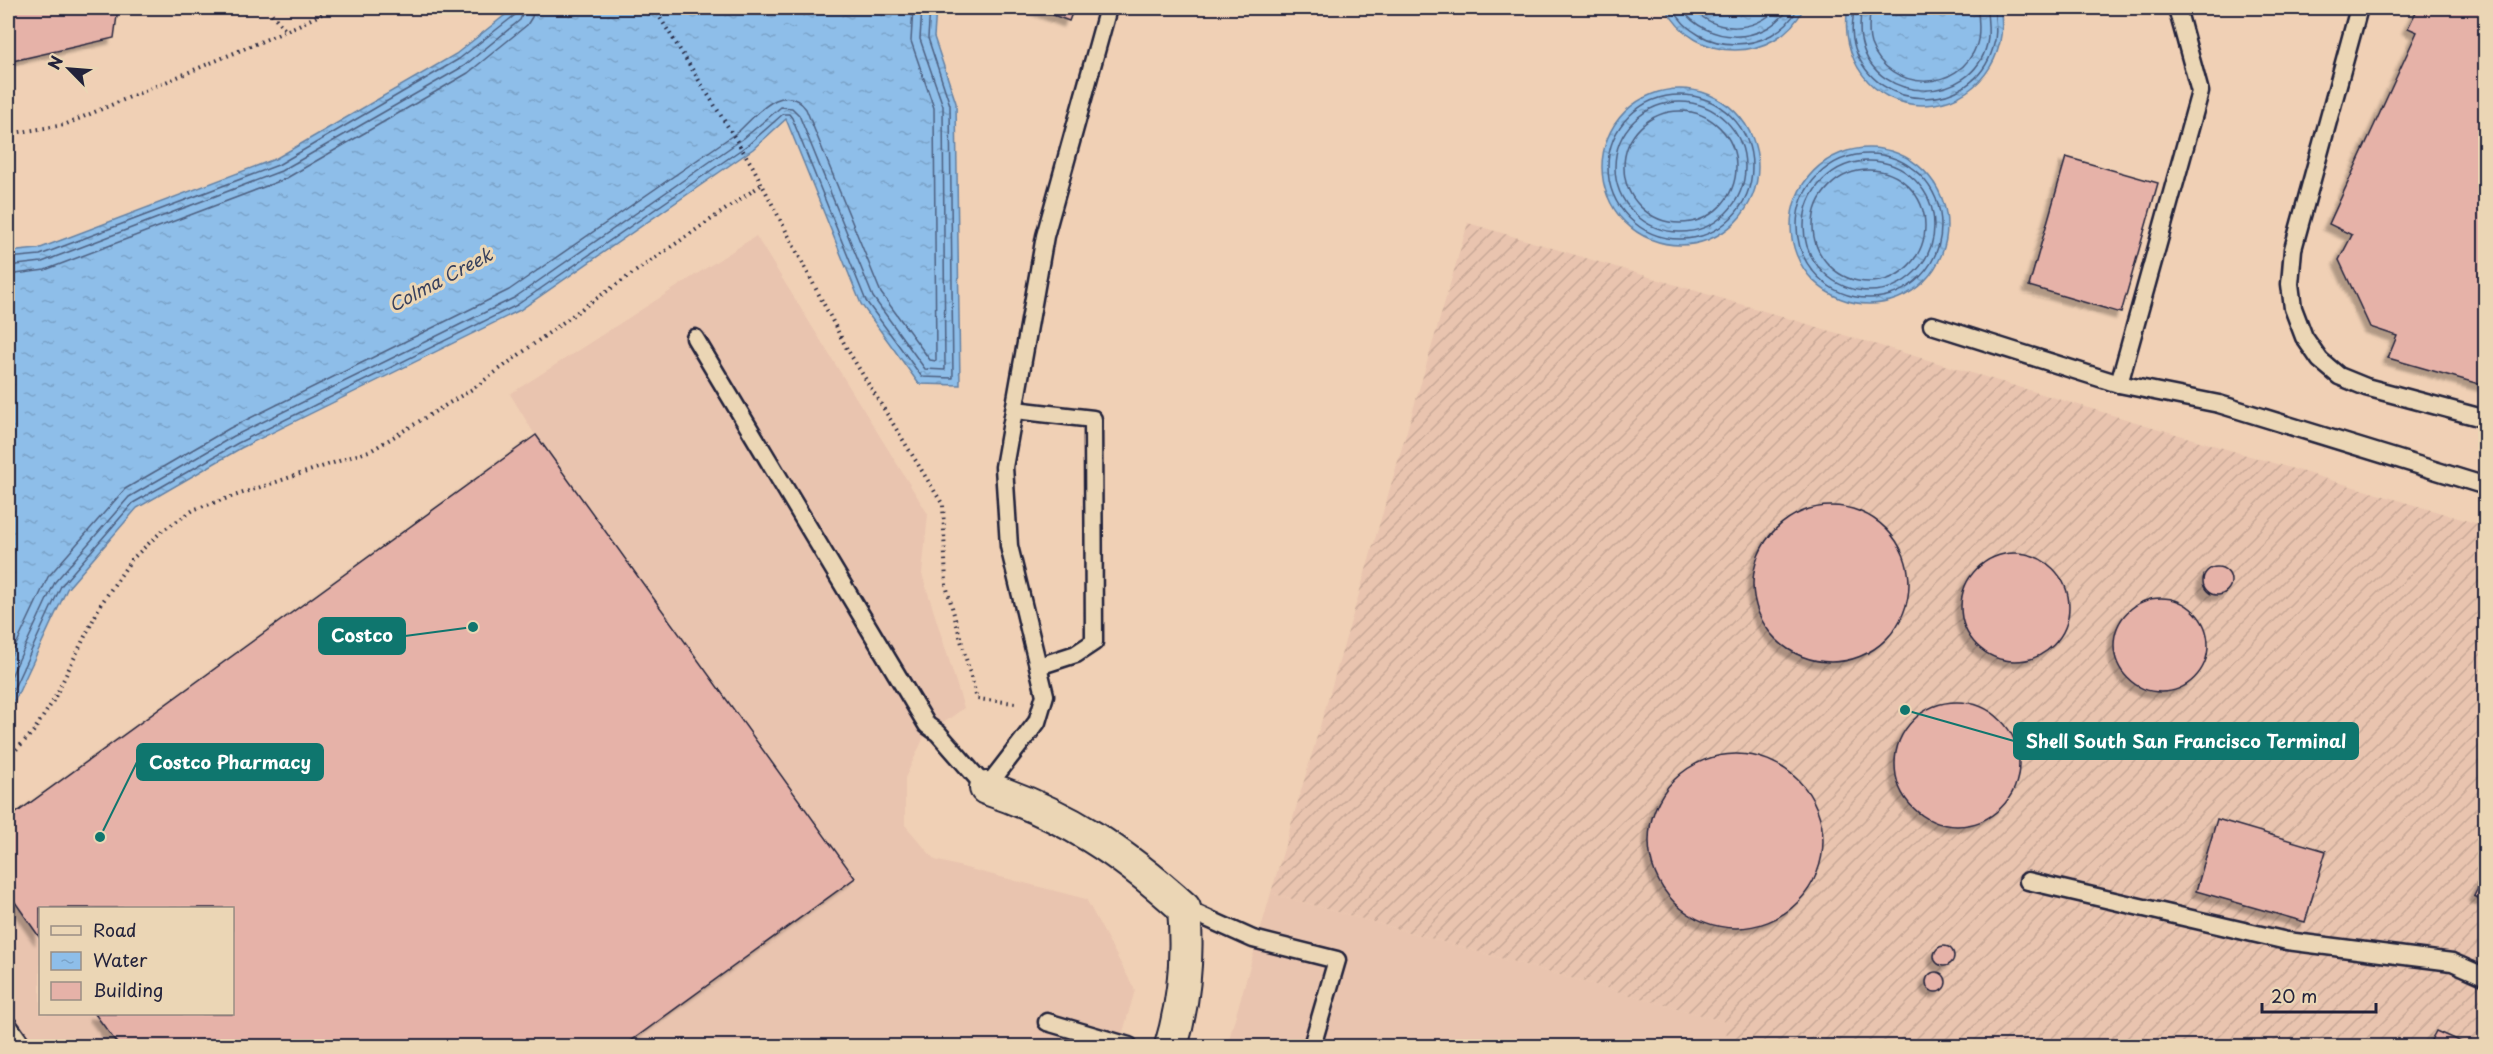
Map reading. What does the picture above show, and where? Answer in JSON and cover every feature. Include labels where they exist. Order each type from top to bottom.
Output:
[{"type":"street","points":[[986,788],[1042,808],[1092,836],[1158,884],[1184,908],[1186,955],[1183,996],[1171,1047]]},
{"type":"lane","points":[[695,338],[927,725],[938,733],[986,788],[1037,722],[1045,694],[1009,546],[1004,467],[1045,236],[1108,8]]},
{"type":"lane","points":[[2119,384],[2200,92],[2176,8]]},
{"type":"lane","points":[[2359,8],[2293,249],[2290,284],[2293,308],[2304,337],[2320,360],[2339,376],[2366,387],[2486,419]]},
{"type":"lane","points":[[1932,325],[2119,384],[2219,404],[2486,486]]},
{"type":"lane","points":[[1015,410],[1094,419],[1094,642],[1076,654],[1040,666]]},
{"type":"lane","points":[[2028,881],[2287,941],[2452,962],[2486,977]]},
{"type":"lane","points":[[1184,908],[1253,939],[1337,960],[1312,1047]]},
{"type":"lane","points":[[1047,1022],[1130,1047]]},
{"type":"lane","points":[[8,1025],[23,1047]]},
{"type":"path","points":[[8,134],[64,125],[286,31],[334,8]]},
{"type":"path","points":[[654,8],[753,167],[847,349],[943,505],[946,585],[977,699],[1021,704]]},
{"type":"path","points":[[268,9],[286,31]]},
{"type":"path","points":[[8,758],[33,732],[52,703],[100,604],[131,560],[162,531],[195,509],[372,450],[474,388],[584,307],[761,185]]},
{"type":"shaded area","points":[[1468,223],[2485,526],[2485,1046],[1723,1046],[1729,1023],[1271,893]]},
{"type":"shaded area","points":[[756,236],[928,514],[922,574],[964,708],[924,737],[905,778],[905,825],[935,860],[1086,899],[1135,990],[1119,1046],[8,1046],[8,819],[535,435],[510,394]]},
{"type":"shaded area","points":[[1271,893],[1730,1023],[1723,1046],[1227,1046]]},
{"type":"water","name":"Colma Creek","points":[[514,8],[936,8],[934,37],[956,103],[960,385],[919,384],[861,304],[786,119],[753,149],[520,310],[241,448],[137,508],[67,589],[8,715],[8,252],[38,249],[275,159],[456,54]]},
{"type":"water","points":[[1666,8],[1804,8],[1791,26],[1775,40],[1755,47],[1735,50],[1715,47],[1695,40],[1679,26]]},
{"type":"water","points":[[1848,8],[2000,8],[2002,26],[2000,43],[1994,60],[1974,87],[1943,103],[1924,105],[1905,103],[1888,97],[1874,87],[1854,60],[1849,44]]},
{"type":"water","points":[[1680,89],[1695,90],[1710,95],[1735,112],[1752,137],[1757,152],[1757,182],[1752,197],[1735,222],[1710,239],[1695,244],[1680,245],[1665,244],[1650,239],[1625,222],[1608,197],[1603,182],[1602,167],[1603,152],[1608,137],[1625,112],[1650,95],[1665,90]]},
{"type":"water","points":[[1869,148],[1884,149],[1899,154],[1924,171],[1941,196],[1946,211],[1946,241],[1941,256],[1924,281],[1899,298],[1884,303],[1869,304],[1854,303],[1839,298],[1814,281],[1797,256],[1792,241],[1791,226],[1792,211],[1797,196],[1814,171],[1839,154],[1854,149]]},
{"type":"building","points":[[8,8],[118,8],[114,38],[8,62]]},
{"type":"building","points":[[1035,8],[1074,8],[1069,21]]},
{"type":"building","points":[[2418,8],[2486,8],[2486,386],[2388,358],[2397,336],[2370,327],[2339,260],[2352,235],[2329,224],[2417,32],[2408,28]]},
{"type":"building","points":[[2066,157],[2158,183],[2121,313],[2029,286]]},
{"type":"building","points":[[536,435],[855,878],[624,1046],[119,1046],[96,1015],[234,1015],[234,907],[39,907],[39,937],[8,892],[8,819]]},
{"type":"building","points":[[1831,506],[1861,512],[1886,529],[1903,554],[1909,584],[1903,614],[1886,639],[1861,656],[1831,662],[1801,656],[1776,639],[1759,614],[1753,584],[1759,554],[1776,529],[1801,512]]},
{"type":"building","points":[[2015,553],[2036,557],[2053,569],[2065,586],[2069,607],[2065,628],[2053,645],[2036,657],[2015,661],[1994,657],[1977,645],[1965,628],[1961,607],[1965,586],[1977,569],[1994,557]]},
{"type":"building","points":[[2217,567],[2227,571],[2231,581],[2227,591],[2217,595],[2207,591],[2203,581],[2207,571]]},
{"type":"building","points":[[2161,598],[2179,601],[2194,612],[2205,627],[2208,645],[2205,663],[2194,678],[2179,689],[2161,692],[2143,689],[2128,678],[2117,663],[2114,645],[2117,627],[2128,612],[2143,601]]},
{"type":"building","points":[[1957,702],[1981,706],[2001,720],[2015,740],[2019,764],[2015,788],[2001,808],[1981,822],[1957,826],[1933,822],[1913,808],[1899,788],[1895,764],[1899,740],[1913,720],[1933,706]]},
{"type":"building","points":[[1736,754],[1753,755],[1769,760],[1785,768],[1798,779],[1809,792],[1817,808],[1822,824],[1822,858],[1817,874],[1809,890],[1798,903],[1785,914],[1769,922],[1753,927],[1736,928],[1719,927],[1703,922],[1687,914],[1674,903],[1663,890],[1655,874],[1650,858],[1649,841],[1650,824],[1655,808],[1663,792],[1674,779],[1687,768],[1703,760],[1719,755]]},
{"type":"building","points":[[2217,819],[2326,851],[2305,922],[2196,891]]},
{"type":"building","points":[[2486,872],[2486,901],[2474,896]]},
{"type":"building","points":[[1944,946],[1951,949],[1954,956],[1951,963],[1944,966],[1937,963],[1934,956],[1937,949]]},
{"type":"building","points":[[1936,972],[1943,975],[1946,982],[1943,989],[1936,992],[1929,989],[1926,982],[1929,975]]},
{"type":"building","points":[[2436,1031],[2470,1046],[2428,1046]]},
{"type":"place","name":"Costco","points":[[473,627]]},
{"type":"place","name":"Shell South San Francisco Terminal","points":[[1905,710]]},
{"type":"place","name":"Costco Pharmacy","points":[[100,837]]}]
